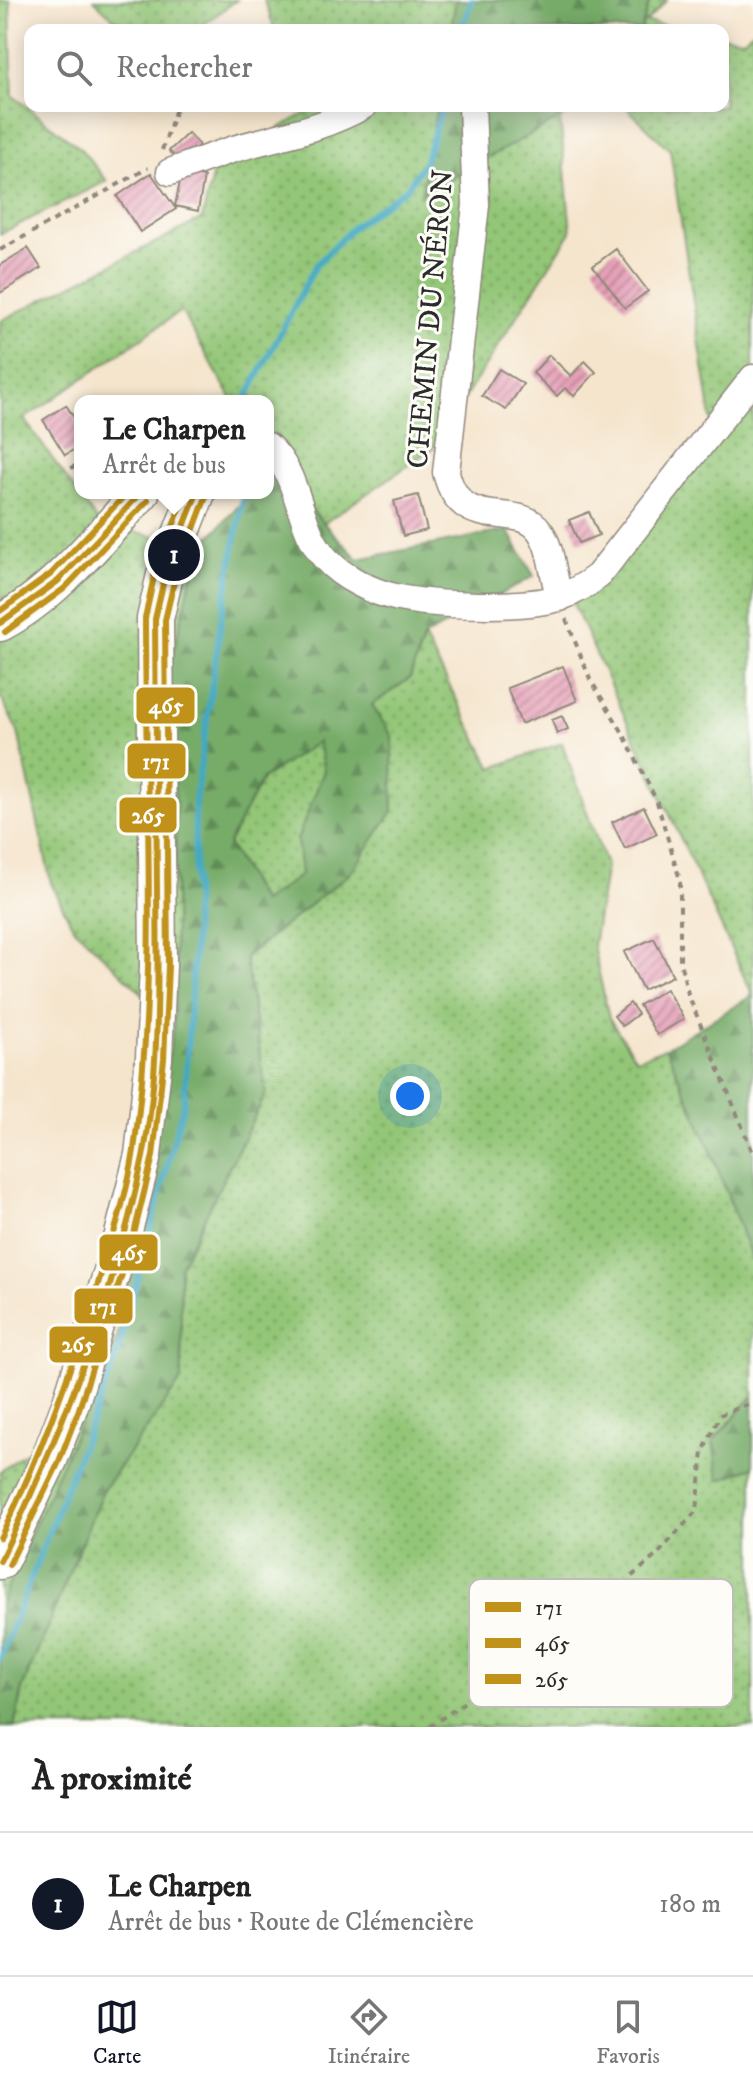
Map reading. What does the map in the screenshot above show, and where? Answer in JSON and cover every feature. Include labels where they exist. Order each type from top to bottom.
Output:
[{"type":"street","points":[[164,170],[318,126],[350,112]]},
{"type":"street","name":"CHEMIN DU NÉRON","points":[[472,112],[476,205],[446,472],[450,489],[459,502],[472,509],[524,520],[539,528],[548,545],[560,598]]},
{"type":"street","points":[[274,453],[289,471],[310,536],[325,558],[342,574],[394,597],[460,603],[536,603],[560,598],[598,576],[753,378]]},
{"type":"street","points":[[0,623],[19,613],[85,553],[135,499]]},
{"type":"street","points":[[0,1561],[49,1460],[70,1405],[121,1243],[143,1155],[154,1058],[158,965],[155,619],[165,575],[195,499]]},
{"type":"path","points":[[0,250],[134,174],[152,166],[164,170],[176,112]]},
{"type":"path","points":[[560,598],[569,631],[590,679],[623,733],[657,802],[680,880],[680,961],[688,994],[753,1153]]},
{"type":"path","points":[[628,1579],[657,1555],[697,1510],[703,1452],[720,1415],[753,1402]]},
{"type":"path","points":[[430,1727],[469,1699]]},
{"type":"green space","points":[[0,0],[10,0],[13,96],[24,105],[24,112],[34,112],[80,148],[107,181],[0,234]]},
{"type":"green space","points":[[94,0],[237,0],[204,24],[120,24]]},
{"type":"green space","points":[[264,0],[456,0],[452,24],[273,24]]},
{"type":"green space","points":[[456,0],[650,0],[643,24],[452,24]]},
{"type":"green space","points":[[650,0],[667,0],[646,22],[657,24],[643,24]]},
{"type":"green space","points":[[753,31],[753,996],[573,604],[713,431],[670,150],[631,112],[729,112],[729,37],[743,39]]},
{"type":"green space","points":[[436,112],[422,193],[560,118],[571,232],[432,449],[324,523],[274,468],[274,395],[230,395],[181,311],[24,419],[74,489],[74,499],[81,499],[97,521],[199,549],[164,689],[176,801],[174,1024],[73,927],[51,883],[18,732],[0,696],[0,321],[202,219],[215,164],[306,113]]},
{"type":"green space","points":[[436,112],[572,112],[421,194]]},
{"type":"green space","points":[[274,471],[358,559],[508,530],[534,576],[424,637],[410,678],[372,705],[392,736],[393,811],[351,872],[245,957],[266,1093],[180,1267],[182,1379],[103,1490],[22,1689],[14,1727],[0,1727],[0,1605],[117,1338],[174,1024],[176,801],[164,689],[199,549],[245,499],[274,499]],"holes":[[[318,742],[324,771],[297,840],[301,875],[262,902],[228,844],[262,779]]]},
{"type":"green space","points":[[424,637],[492,768],[562,743],[606,865],[593,946],[609,1018],[636,1059],[666,1048],[709,1146],[753,1262],[753,1396],[713,1441],[719,1480],[753,1467],[753,1727],[14,1727],[22,1689],[103,1490],[182,1379],[180,1267],[266,1093],[245,957],[351,872],[392,736],[371,705],[410,678]]},
{"type":"green space","points":[[318,741],[324,771],[297,840],[302,875],[262,902],[228,843],[262,779]]},
{"type":"green space","points":[[753,995],[753,1262],[709,1146],[666,1048]]},
{"type":"green space","points":[[753,1396],[753,1467],[719,1480],[713,1441]]},
{"type":"green space","points":[[88,1404],[0,1605],[0,1472]]},
{"type":"building","points":[[188,133],[199,145],[181,163],[169,151]]},
{"type":"building","points":[[182,172],[204,177],[198,211],[175,206]]},
{"type":"building","points":[[151,173],[176,209],[140,232],[117,196]]},
{"type":"building","points":[[28,248],[41,268],[0,293],[0,265]]},
{"type":"building","points":[[616,249],[648,291],[625,308],[593,266]]},
{"type":"building","points":[[549,355],[571,376],[585,361],[596,372],[574,396],[565,388],[557,396],[533,373]]},
{"type":"building","points":[[499,369],[523,384],[506,410],[482,396]]},
{"type":"building","points":[[66,405],[74,418],[74,450],[65,455],[43,420]]},
{"type":"building","points":[[418,495],[427,530],[403,536],[394,501]]},
{"type":"building","points":[[589,512],[599,535],[579,543],[569,520]]},
{"type":"building","points":[[563,666],[577,701],[521,724],[507,688]]},
{"type":"building","points":[[562,716],[568,729],[557,734],[552,720]]},
{"type":"building","points":[[644,807],[657,834],[625,849],[612,822]]},
{"type":"building","points":[[654,938],[673,976],[643,990],[624,952]]},
{"type":"building","points":[[666,989],[684,1019],[657,1035],[639,1005]]},
{"type":"building","points":[[630,1003],[638,1014],[622,1026],[614,1016]]},
{"type":"waterway","points":[[463,24],[472,0]]},
{"type":"waterway","points":[[248,395],[316,265],[354,226],[406,189],[424,163],[441,112]]},
{"type":"waterway","points":[[0,1659],[117,1355],[184,1102],[194,948],[195,802],[221,621],[243,499]]},
{"type":"transit line","name":"265","points":[[0,611],[51,574],[121,499]]},
{"type":"transit line","name":"171","points":[[0,623],[58,581],[135,499]]},
{"type":"transit line","name":"265","points":[[0,1538],[41,1446],[86,1323],[131,1168],[142,1084],[148,951],[145,618],[155,572],[184,499]]},
{"type":"transit line","name":"171","points":[[0,1561],[44,1464],[84,1364],[117,1261],[143,1157],[149,1124],[157,1025],[155,619],[165,575],[195,499]]},
{"type":"transit line","name":"465","points":[[9,1565],[58,1464],[79,1409],[131,1246],[153,1156],[164,1059],[168,965],[165,620],[175,578],[205,499]]},
{"type":"transit line","name":"465","points":[[5,632],[65,588],[148,500]]},
{"type":"place","name":"Le Charpen","points":[[174,555]]}]
